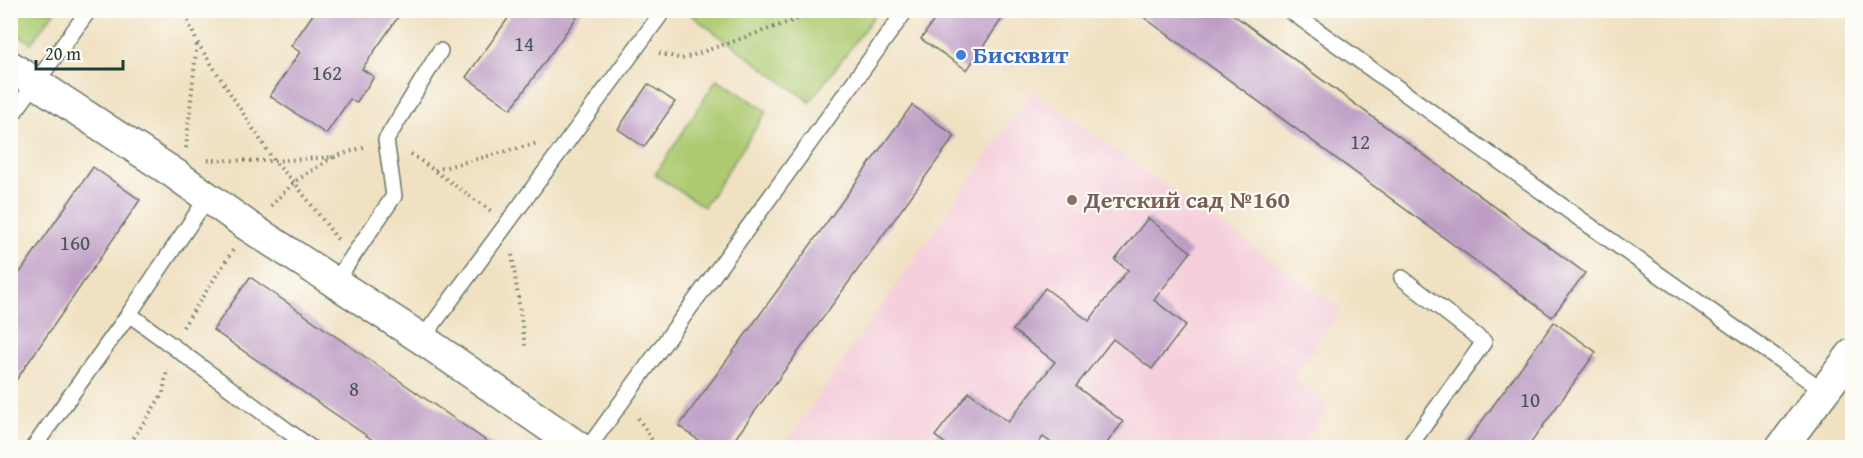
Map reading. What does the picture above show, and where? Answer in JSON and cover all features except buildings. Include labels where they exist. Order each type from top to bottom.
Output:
[{"type":"street","points":[[10,66],[179,167],[208,197],[248,226],[422,339],[580,447]]},
{"type":"street","points":[[1781,447],[1852,354]]},
{"type":"lane","points":[[10,118],[89,10]]},
{"type":"lane","points":[[422,339],[664,10]]},
{"type":"lane","points":[[588,447],[906,10]]},
{"type":"lane","points":[[1289,10],[1824,391]]},
{"type":"lane","points":[[335,282],[394,196],[386,140],[440,51]]},
{"type":"lane","points":[[33,447],[129,314],[208,197]]},
{"type":"lane","points":[[1402,278],[1484,342],[1408,447]]},
{"type":"lane","points":[[129,314],[311,447]]},
{"type":"path","points":[[183,10],[197,42],[274,161],[294,182],[334,236],[354,255]]},
{"type":"path","points":[[637,47],[682,59],[824,10]]},
{"type":"path","points":[[197,42],[179,167],[334,157]]},
{"type":"path","points":[[127,447],[163,393],[171,344],[248,226],[294,182],[334,157],[386,140],[395,143],[507,224],[525,346]]},
{"type":"path","points":[[434,171],[542,142]]},
{"type":"path","points":[[625,397],[657,447]]},
{"type":"shaded area","name":"Детский сад №160","points":[[1032,91],[1342,309],[1293,378],[1330,405],[1300,447],[782,448]]},
{"type":"green space","points":[[695,10],[878,11],[810,102],[691,15]]},
{"type":"green space","points":[[10,11],[55,11],[31,43],[11,30]]},
{"type":"green space","points":[[717,79],[767,111],[704,207],[655,175]]},
{"type":"place","name":"Бисквит","points":[[961,55]]},
{"type":"place","name":"Детский сад №160","points":[[1072,200]]}]
